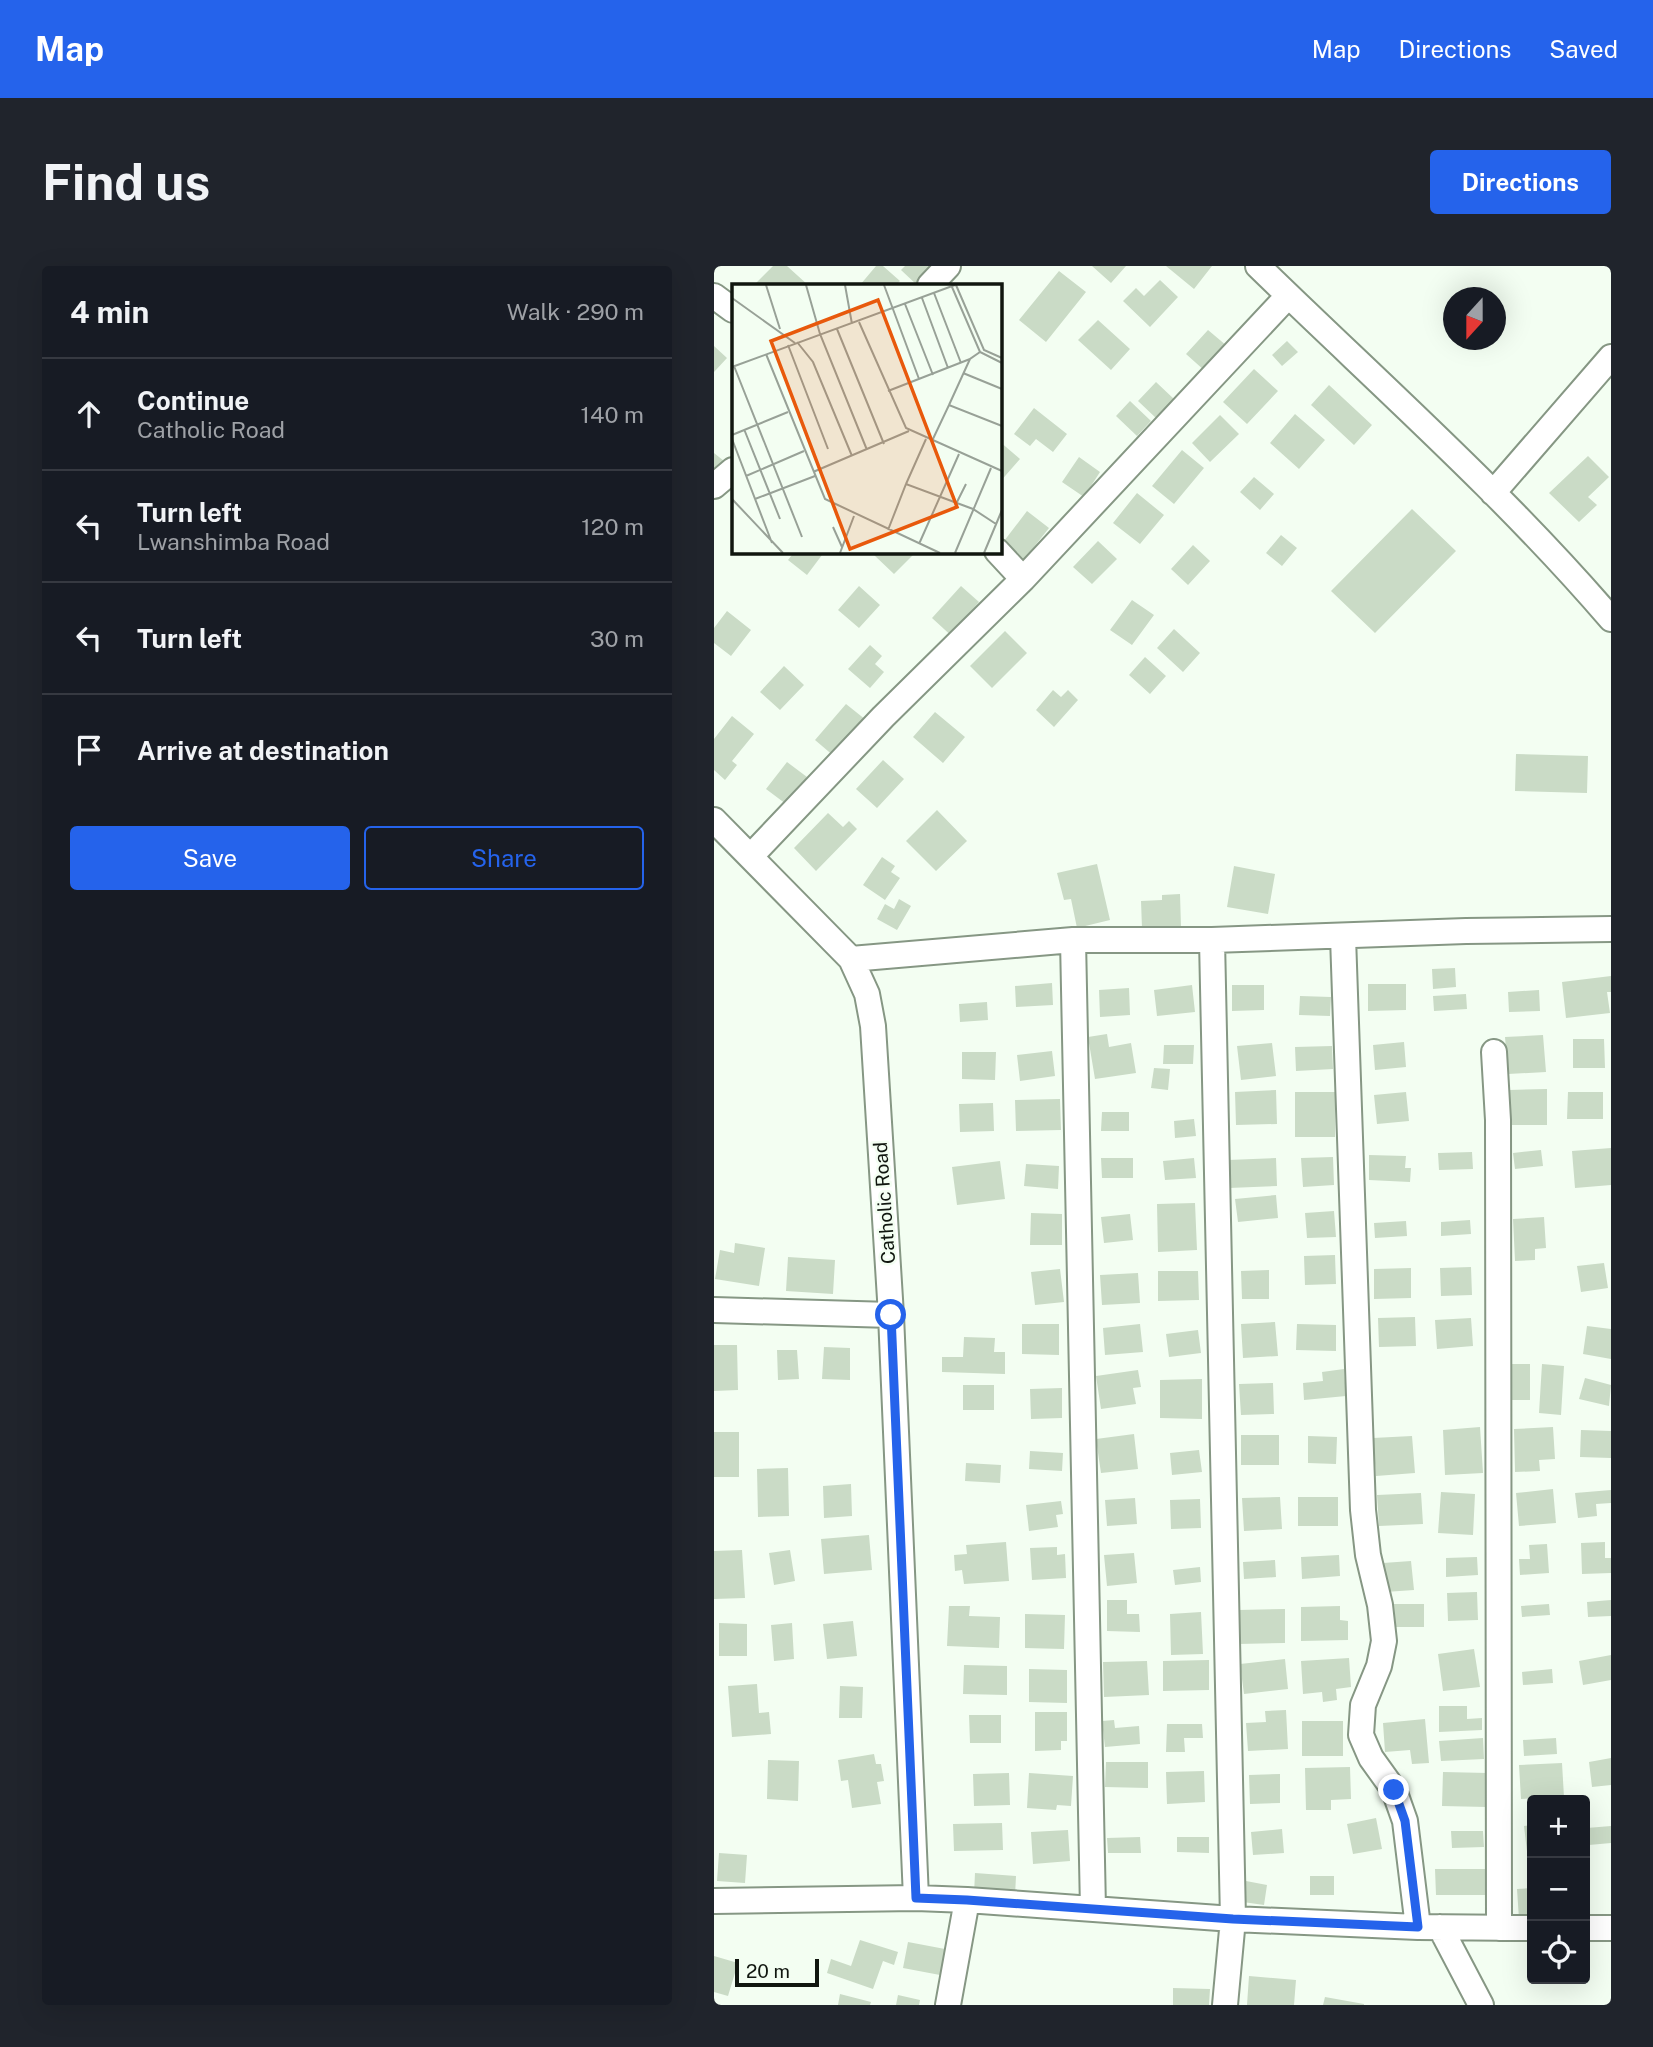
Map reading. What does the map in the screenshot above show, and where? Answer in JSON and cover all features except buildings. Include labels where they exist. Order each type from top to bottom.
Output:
[{"type":"street","points":[[931,284],[948,266]]},
{"type":"street","points":[[1258,266],[1493,493],[1577,579],[1611,620]]},
{"type":"street","points":[[714,296],[732,309]]},
{"type":"street","points":[[751,856],[883,716],[1023,579],[1288,296]]},
{"type":"street","points":[[1493,493],[1611,357]]},
{"type":"street","points":[[714,486],[732,471]]},
{"type":"street","points":[[999,553],[1023,579]]},
{"type":"street","name":"Catholic Road","points":[[714,821],[851,959],[867,994],[873,1026],[891,1315],[916,1898]]},
{"type":"street","points":[[851,959],[1073,940],[1212,940],[1611,929]]},
{"type":"street","points":[[1343,937],[1363,1510],[1368,1555],[1380,1605],[1384,1641],[1379,1666],[1363,1705],[1362,1735],[1371,1758],[1394,1790],[1405,1821],[1429,1927],[1481,2005]]},
{"type":"street","points":[[1073,940],[1093,1909]]},
{"type":"street","points":[[1212,940],[1233,1919],[1225,2005]]},
{"type":"street","points":[[1494,1052],[1498,1120],[1499,1928]]},
{"type":"street","points":[[714,1310],[891,1315]]},
{"type":"street","points":[[714,1901],[916,1898],[1233,1919],[1527,1928]]},
{"type":"street","points":[[948,2005],[967,1900]]},
{"type":"street","points":[[1590,1928],[1611,1928]]},
{"type":"route","points":[[891,1315],[916,1898],[1233,1919],[1418,1927],[1405,1821],[1394,1790]]}]
